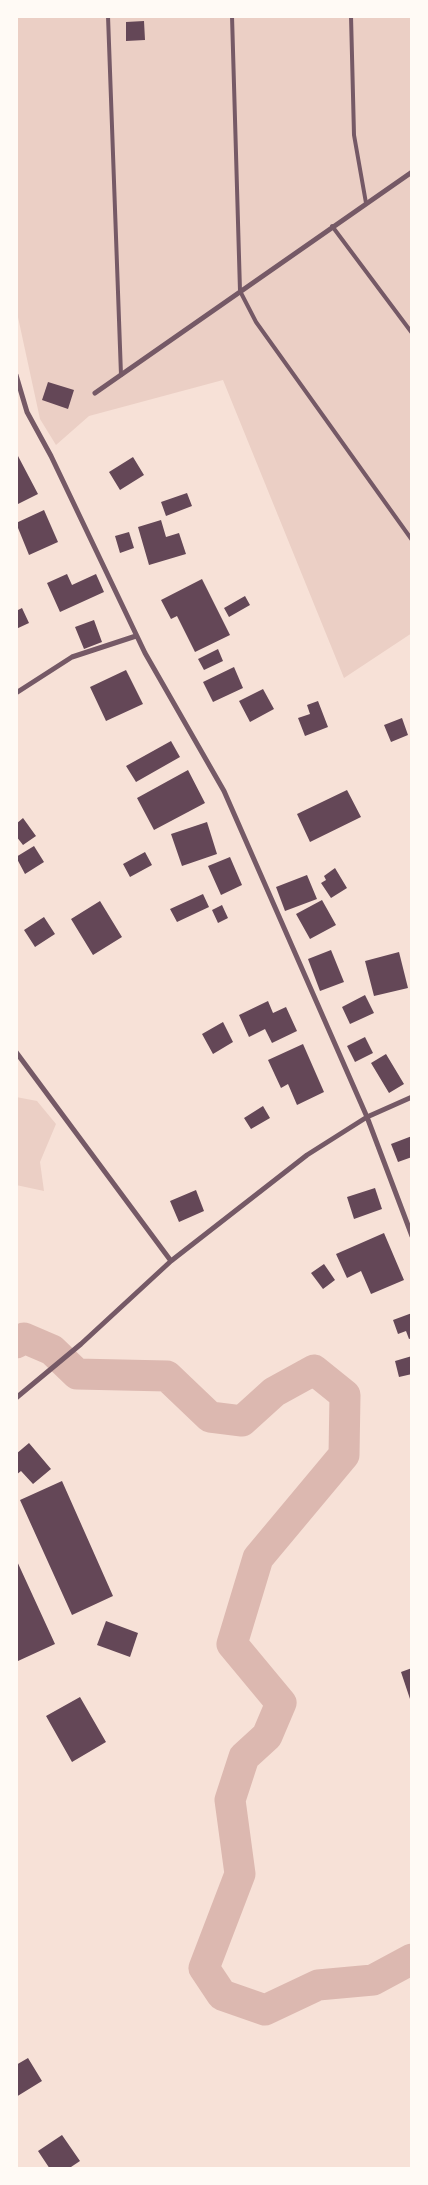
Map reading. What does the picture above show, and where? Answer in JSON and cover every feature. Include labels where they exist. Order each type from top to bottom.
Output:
[{"type":"street","points":[[95,393],[366,202],[412,172]]},
{"type":"street","points":[[16,375],[27,412],[51,456],[136,636],[224,791],[367,1117],[412,1236]]},
{"type":"street","points":[[16,693],[72,657],[136,636]]},
{"type":"street","points":[[16,1052],[171,1261]]},
{"type":"street","points":[[16,1398],[81,1344],[171,1261],[307,1155],[367,1117],[412,1097]]},
{"type":"lane","points":[[108,16],[121,375]]},
{"type":"lane","points":[[232,16],[240,291],[256,322],[412,540]]},
{"type":"lane","points":[[351,16],[354,135],[366,202]]},
{"type":"lane","points":[[332,226],[412,333]]},
{"type":"shaded area","points":[[16,16],[412,16],[412,633],[344,678],[223,380],[89,416],[56,445],[40,419],[16,308]]},
{"type":"shaded area","points":[[16,1097],[37,1101],[56,1124],[40,1162],[44,1191],[16,1185]]},
{"type":"building","points":[[144,21],[145,40],[126,41],[126,22]]},
{"type":"building","points":[[48,382],[74,390],[68,409],[42,400]]},
{"type":"building","points":[[18,456],[38,494],[16,505],[16,457]]},
{"type":"building","points":[[133,457],[144,475],[120,490],[109,472]]},
{"type":"building","points":[[187,493],[192,506],[166,516],[161,502]]},
{"type":"building","points":[[44,510],[58,542],[29,555],[16,523]]},
{"type":"building","points":[[161,520],[166,537],[179,533],[186,554],[149,565],[138,527]]},
{"type":"building","points":[[129,532],[134,548],[120,553],[115,536]]},
{"type":"building","points":[[67,574],[72,585],[96,574],[104,592],[60,612],[47,583]]},
{"type":"building","points":[[202,579],[230,635],[195,652],[177,616],[171,619],[161,600]]},
{"type":"building","points":[[245,596],[250,605],[229,617],[224,608]]},
{"type":"building","points":[[22,608],[29,623],[16,629],[16,611]]},
{"type":"building","points":[[94,620],[102,642],[84,649],[75,627]]},
{"type":"building","points":[[218,649],[223,661],[204,670],[198,659]]},
{"type":"building","points":[[234,667],[243,688],[213,702],[203,682]]},
{"type":"building","points":[[126,670],[143,704],[106,721],[90,687]]},
{"type":"building","points":[[263,689],[274,709],[250,722],[239,701]]},
{"type":"building","points":[[318,701],[328,727],[305,736],[298,718],[310,714],[307,705]]},
{"type":"building","points":[[402,718],[408,735],[391,742],[384,725]]},
{"type":"building","points":[[171,741],[180,757],[136,782],[126,766]]},
{"type":"building","points":[[188,770],[205,803],[154,830],[137,798]]},
{"type":"building","points":[[347,790],[361,817],[310,842],[297,814]]},
{"type":"building","points":[[23,818],[36,836],[23,845],[16,836],[16,824]]},
{"type":"building","points":[[207,822],[217,854],[182,866],[171,834]]},
{"type":"building","points":[[34,846],[44,862],[25,874],[16,857]]},
{"type":"building","points":[[145,852],[152,865],[130,877],[123,864]]},
{"type":"building","points":[[230,857],[242,885],[221,895],[208,866]]},
{"type":"building","points":[[335,868],[347,888],[331,898],[321,883],[326,880],[324,876]]},
{"type":"building","points":[[307,875],[317,899],[285,911],[276,887]]},
{"type":"building","points":[[203,894],[209,907],[177,922],[170,909]]},
{"type":"building","points":[[322,900],[336,925],[310,939],[296,914]]},
{"type":"building","points":[[100,901],[122,937],[93,955],[71,919]]},
{"type":"building","points":[[222,905],[228,918],[218,923],[212,910]]},
{"type":"building","points":[[44,917],[55,934],[35,947],[24,930]]},
{"type":"building","points":[[331,950],[344,982],[320,991],[308,959]]},
{"type":"building","points":[[399,952],[408,988],[374,996],[365,961]]},
{"type":"building","points":[[365,995],[374,1013],[350,1024],[342,1007]]},
{"type":"building","points":[[268,1001],[273,1013],[286,1007],[297,1031],[272,1043],[265,1029],[249,1037],[239,1015]]},
{"type":"building","points":[[223,1022],[233,1042],[213,1054],[202,1034]]},
{"type":"building","points":[[365,1037],[373,1053],[355,1062],[347,1046]]},
{"type":"building","points":[[303,1044],[324,1092],[297,1105],[288,1084],[281,1088],[268,1060]]},
{"type":"building","points":[[386,1054],[404,1084],[389,1093],[371,1063]]},
{"type":"building","points":[[263,1106],[270,1118],[251,1129],[244,1118]]},
{"type":"building","points":[[412,1136],[412,1157],[398,1162],[391,1144]]},
{"type":"building","points":[[375,1188],[382,1209],[354,1219],[347,1197]]},
{"type":"building","points":[[196,1190],[204,1211],[179,1222],[170,1201]]},
{"type":"building","points":[[384,1233],[404,1280],[371,1294],[361,1271],[347,1278],[336,1254]]},
{"type":"building","points":[[324,1264],[335,1280],[323,1289],[311,1273]]},
{"type":"building","points":[[412,1313],[412,1338],[409,1339],[406,1331],[398,1334],[393,1320]]},
{"type":"building","points":[[412,1356],[412,1374],[399,1377],[395,1361]]},
{"type":"building","points":[[29,1443],[51,1469],[33,1484],[21,1471],[16,1475],[16,1454]]},
{"type":"building","points":[[62,1481],[113,1596],[72,1615],[20,1500]]},
{"type":"building","points":[[16,1559],[55,1644],[18,1661],[16,1657]]},
{"type":"building","points":[[106,1621],[138,1633],[130,1657],[97,1645]]},
{"type":"building","points":[[412,1668],[412,1702],[411,1702],[401,1672]]},
{"type":"building","points":[[80,1697],[106,1742],[72,1762],[46,1716]]},
{"type":"building","points":[[28,2058],[42,2081],[16,2097],[16,2065]]},
{"type":"building","points":[[62,2135],[80,2161],[68,2169],[50,2169],[38,2151]]},
{"type":"waterway","points":[[16,1343],[24,1338],[52,1350],[77,1374],[167,1376],[210,1417],[242,1421],[274,1392],[314,1370],[345,1395],[344,1455],[258,1558],[232,1644],[281,1703],[267,1736],[244,1757],[230,1800],[240,1874],[204,1968],[222,1995],[265,2010],[318,1985],[373,1980],[412,1959]]}]
